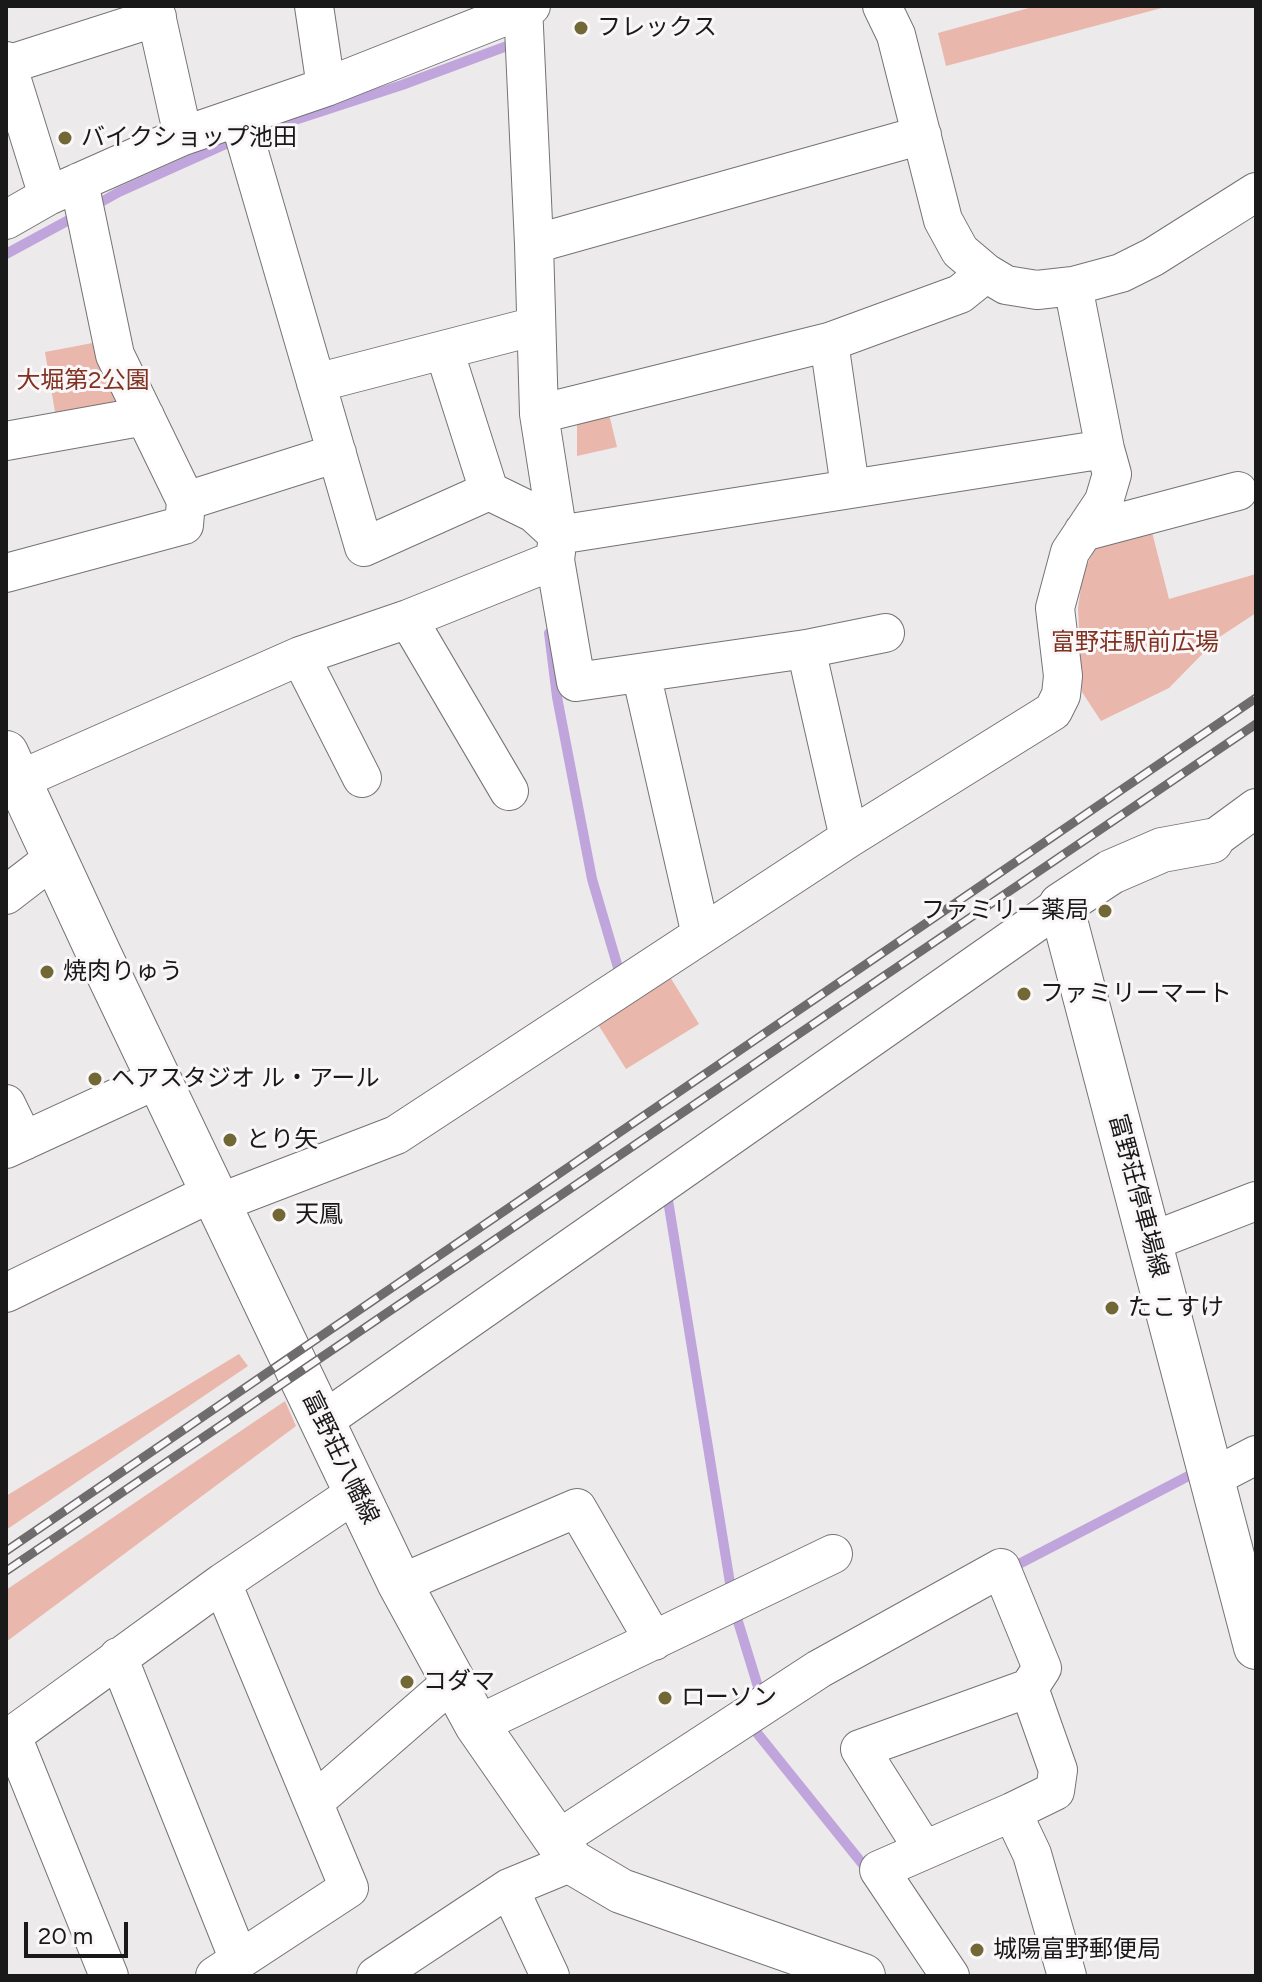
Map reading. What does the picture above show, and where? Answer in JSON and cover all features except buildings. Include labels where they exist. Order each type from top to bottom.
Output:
[{"type":"main road","name":"富野荘八幡線","points":[[10,774],[54,858],[400,1584],[477,1725],[564,1851],[621,1891],[863,1976]]},
{"type":"main road","points":[[1061,905],[1111,872],[1162,850],[1211,841]]},
{"type":"main road","name":"富野荘停車場線","points":[[1061,905],[1256,1647]]},
{"type":"street","points":[[314,6],[326,87]]},
{"type":"street","points":[[882,6],[896,35],[943,220],[960,251],[1006,285],[1037,290],[1073,286],[1121,273],[1153,257],[1256,192]]},
{"type":"street","points":[[6,220],[64,189],[183,136],[243,132],[326,87],[526,7],[539,414],[576,682],[806,649],[885,633]]},
{"type":"street","points":[[6,573],[184,525],[186,501],[115,355],[90,227],[64,189],[7,63],[155,11],[183,136]]},
{"type":"street","points":[[243,132],[364,547],[489,491]]},
{"type":"street","points":[[534,244],[922,135]]},
{"type":"street","points":[[539,414],[829,342],[960,294],[986,273]]},
{"type":"street","points":[[6,1293],[216,1198],[396,1135],[849,838],[1053,711],[1061,695],[1063,676],[1055,608],[1070,552],[1104,501],[1112,474],[1073,286]]},
{"type":"street","points":[[316,383],[536,326]]},
{"type":"street","points":[[829,342],[850,487]]},
{"type":"street","points":[[444,350],[489,491],[534,513],[557,547]]},
{"type":"street","points":[[6,441],[145,416]]},
{"type":"street","points":[[10,774],[300,656],[408,619],[557,547],[850,487],[1105,449]]},
{"type":"street","points":[[186,501],[337,453]]},
{"type":"street","points":[[1083,532],[1238,491]]},
{"type":"street","points":[[408,619],[509,791]]},
{"type":"street","points":[[806,649],[849,838]]},
{"type":"street","points":[[300,656],[362,778]]},
{"type":"street","points":[[641,673],[701,935]]},
{"type":"street","points":[[1211,841],[1256,808]]},
{"type":"street","points":[[6,895],[54,858]]},
{"type":"street","points":[[323,1421],[1061,905]]},
{"type":"street","points":[[6,1104],[15,1145],[158,1079]]},
{"type":"street","points":[[1150,1242],[1256,1201]]},
{"type":"street","points":[[1212,1478],[1256,1455]]},
{"type":"street","points":[[109,1976],[9,1738],[222,1583],[357,1492]]},
{"type":"street","points":[[400,1584],[577,1508],[654,1641]]},
{"type":"street","points":[[477,1725],[833,1554]]},
{"type":"street","points":[[383,1974],[564,1851],[819,1669],[1001,1568],[1042,1668],[1029,1688],[860,1749],[924,1850]]},
{"type":"street","points":[[118,1657],[227,1968],[349,1888],[222,1583]]},
{"type":"street","points":[[314,1802],[452,1682]]},
{"type":"street","points":[[950,1976],[879,1870],[1055,1791],[1058,1770],[1029,1688]]},
{"type":"street","points":[[1012,1812],[1032,1854],[1067,1976]]},
{"type":"street","points":[[509,1888],[550,1976]]},
{"type":"green space","points":[[1036,6],[1169,6],[946,66],[938,33]]},
{"type":"green space","name":"大堀第2公園","points":[[98,342],[123,387],[111,409],[56,418],[45,352]]},
{"type":"green space","points":[[609,414],[617,447],[577,456],[577,419]]},
{"type":"green space","name":"富野荘駅前広場","points":[[1152,532],[1169,599],[1256,574],[1256,613],[1218,638],[1169,688],[1101,721],[1082,692],[1078,608],[1083,573],[1098,542]]},
{"type":"green space","points":[[667,972],[699,1024],[626,1069],[594,1018]]},
{"type":"green space","points":[[239,1354],[248,1366],[6,1530],[6,1496]]},
{"type":"green space","points":[[285,1401],[296,1426],[6,1642],[6,1590]]},
{"type":"waterway","points":[[252,134],[402,85],[507,46]]},
{"type":"waterway","points":[[92,207],[237,139]]},
{"type":"waterway","points":[[6,254],[78,215]]},
{"type":"waterway","points":[[549,633],[557,697],[592,879],[619,971]]},
{"type":"waterway","points":[[667,1194],[730,1583]]},
{"type":"waterway","points":[[1017,1565],[1200,1470]]},
{"type":"waterway","points":[[736,1615],[759,1690]]},
{"type":"waterway","points":[[749,1723],[869,1872]]},
{"type":"railway","points":[[6,1551],[1256,698]]},
{"type":"railway","points":[[6,1571],[1256,724]]},
{"type":"place","name":"フレックス","points":[[581,28]]},
{"type":"place","name":"バイクショップ池田","points":[[65,138]]},
{"type":"place","name":"ファミリー薬局","points":[[1105,911]]},
{"type":"place","name":"焼肉りゅう","points":[[47,972]]},
{"type":"place","name":"ファミリーマート","points":[[1024,994]]},
{"type":"place","name":"ヘアスタジオ ル・アール","points":[[95,1079]]},
{"type":"place","name":"とり矢","points":[[230,1140]]},
{"type":"place","name":"天鳳","points":[[279,1215]]},
{"type":"place","name":"たこすけ","points":[[1112,1308]]},
{"type":"place","name":"コダマ","points":[[407,1682]]},
{"type":"place","name":"ローソン","points":[[665,1698]]},
{"type":"place","name":"城陽富野郵便局","points":[[977,1950]]}]
